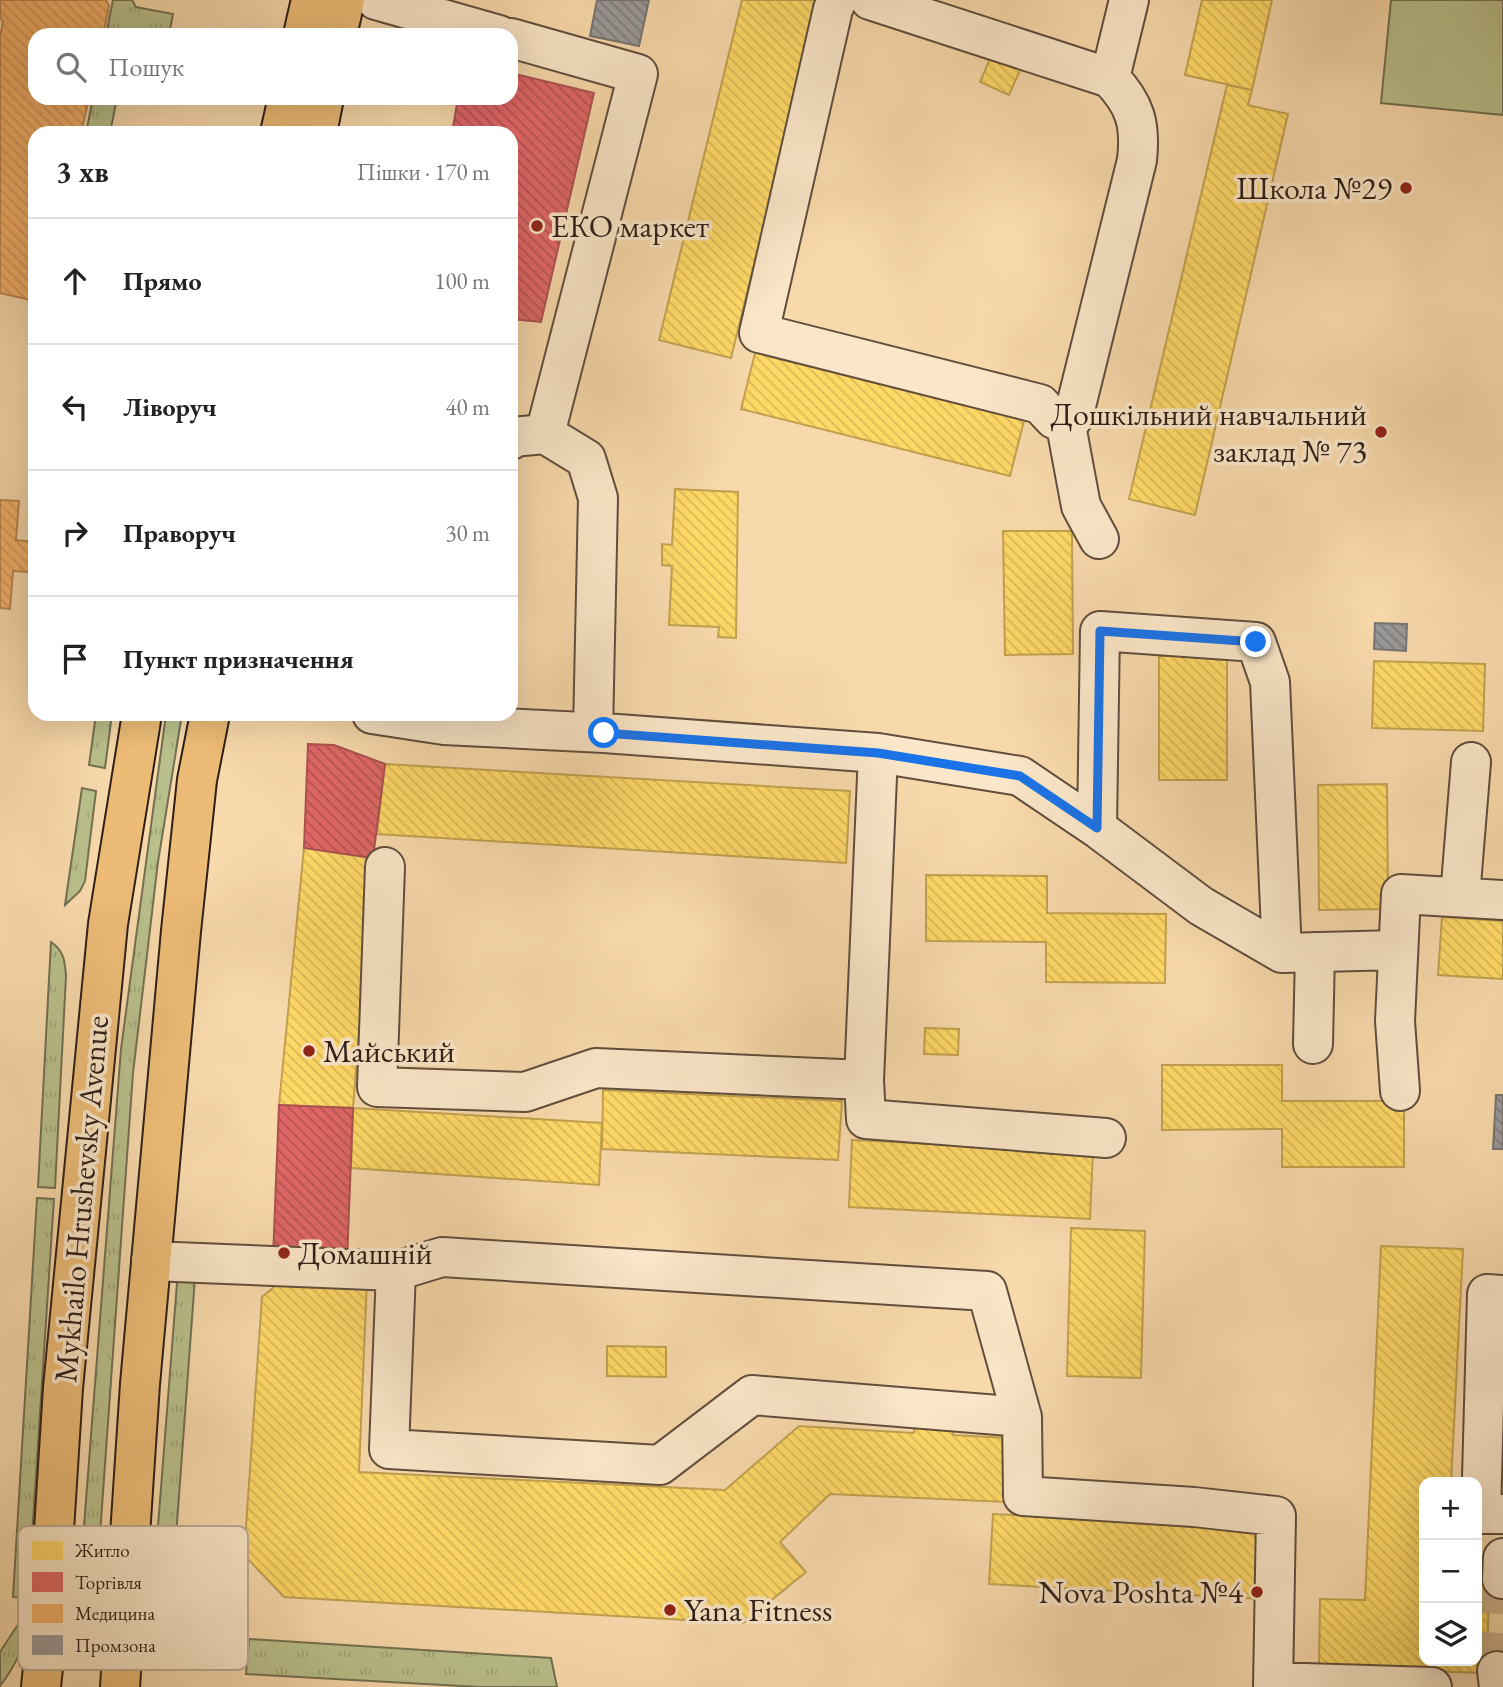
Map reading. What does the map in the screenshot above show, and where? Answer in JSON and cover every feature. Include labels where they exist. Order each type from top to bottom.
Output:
[{"type":"main road","points":[[305,28],[311,0]]},
{"type":"main road","points":[[339,28],[345,0]]},
{"type":"main road","points":[[282,126],[286,105]]},
{"type":"main road","points":[[318,126],[323,105]]},
{"type":"main road","name":"Mykhailo Hrushevsky Avenue","points":[[54,1526],[63,1388],[108,924],[141,721]]},
{"type":"main road","points":[[132,1526],[151,1261],[197,780],[209,721]]},
{"type":"lane","points":[[376,0],[474,28]]},
{"type":"lane","points":[[836,0],[758,333],[1040,404],[1054,419],[1073,418],[1137,160],[1140,139],[1137,121],[1125,93],[1110,78],[945,12],[870,0]]},
{"type":"lane","points":[[1110,78],[1129,0]]},
{"type":"lane","points":[[518,40],[638,74],[528,437],[586,459],[598,498],[593,732]]},
{"type":"lane","points":[[1065,420],[1081,506],[1099,539]]},
{"type":"lane","points":[[1097,828],[1100,631],[1256,642],[1270,682],[1298,952],[1313,1044]]},
{"type":"lane","points":[[456,721],[878,753],[1020,776],[1097,828],[1201,906],[1298,952],[1398,950]]},
{"type":"lane","points":[[878,753],[864,1080],[866,1119],[1106,1138]]},
{"type":"lane","points":[[1460,897],[1471,762]]},
{"type":"lane","points":[[386,867],[377,1087],[525,1092],[596,1068],[864,1080]]},
{"type":"lane","points":[[1400,1091],[1395,1021],[1401,894],[1503,900]]},
{"type":"lane","points":[[151,1261],[396,1270],[442,1257],[987,1291],[1022,1417],[1023,1496],[1194,1507],[1276,1516],[1273,1684],[1432,1687]]},
{"type":"lane","points":[[396,1270],[389,1449],[660,1465],[752,1395],[1022,1417]]},
{"type":"lane","points":[[1503,1295],[1486,1294],[1481,1514],[1503,1514]]},
{"type":"green space","points":[[113,0],[132,0],[136,7],[173,14],[170,28],[107,28]]},
{"type":"green space","points":[[1391,0],[1503,0],[1503,115],[1381,103]]},
{"type":"green space","points":[[92,105],[116,105],[111,126],[87,126]]},
{"type":"green space","points":[[95,721],[111,721],[105,768],[89,765]]},
{"type":"green space","points":[[165,721],[181,721],[158,862],[133,1073],[101,1526],[84,1526],[121,1049]]},
{"type":"green space","points":[[82,788],[96,791],[85,881],[80,891],[65,905]]},
{"type":"green space","points":[[51,942],[63,957],[66,976],[55,1188],[38,1187]]},
{"type":"green space","points":[[37,1198],[54,1199],[33,1526],[18,1526],[18,1597],[13,1597]]},
{"type":"green space","points":[[196,1264],[177,1526],[158,1526],[177,1283],[180,1272]]},
{"type":"green space","points":[[18,1625],[18,1655],[0,1686],[0,1652]]},
{"type":"green space","points":[[249,1639],[551,1658],[557,1687],[479,1687],[246,1674]]},
{"type":"building: Житло","points":[[742,0],[819,0],[731,358],[659,340]]},
{"type":"building: Житло","points":[[1202,0],[1272,0],[1252,90],[1185,75]]},
{"type":"building: Житло","points":[[992,54],[1022,66],[1009,95],[980,82]]},
{"type":"building: Житло","points":[[1227,85],[1252,90],[1248,105],[1288,114],[1195,515],[1129,499]]},
{"type":"building: Житло","points":[[758,341],[1027,409],[1010,476],[741,409]]},
{"type":"building: Житло","points":[[675,489],[738,492],[736,638],[718,637],[719,627],[669,625],[672,566],[662,565],[662,544],[672,545]]},
{"type":"building: Житло","points":[[1003,531],[1072,531],[1073,654],[1005,655]]},
{"type":"building: Житло","points":[[1159,656],[1227,656],[1227,780],[1159,780]]},
{"type":"building: Житло","points":[[1374,661],[1485,664],[1483,731],[1372,728]]},
{"type":"building: Житло","points":[[385,764],[850,791],[846,863],[377,834]]},
{"type":"building: Житло","points":[[1387,784],[1388,909],[1319,910],[1318,785]]},
{"type":"building: Житло","points":[[304,848],[373,858],[353,1108],[279,1105]]},
{"type":"building: Житло","points":[[926,875],[1047,876],[1047,913],[1166,914],[1165,983],[1046,982],[1046,942],[926,941]]},
{"type":"building: Житло","points":[[1442,917],[1503,921],[1503,979],[1438,975]]},
{"type":"building: Житло","points":[[925,1028],[959,1029],[958,1055],[924,1054]]},
{"type":"building: Житло","points":[[1162,1065],[1282,1065],[1282,1101],[1404,1101],[1404,1167],[1282,1167],[1282,1129],[1162,1130]]},
{"type":"building: Житло","points":[[603,1090],[842,1101],[838,1160],[602,1149]]},
{"type":"building: Житло","points":[[353,1108],[602,1123],[599,1185],[351,1168]]},
{"type":"building: Житло","points":[[852,1140],[1093,1152],[1090,1219],[849,1207]]},
{"type":"building: Житло","points":[[1071,1228],[1145,1231],[1141,1378],[1067,1376]]},
{"type":"building: Житло","points":[[1381,1246],[1463,1249],[1451,1477],[1419,1477],[1419,1666],[1482,1666],[1482,1580],[1489,1581],[1487,1673],[1319,1668],[1320,1599],[1365,1600]]},
{"type":"building: Житло","points":[[287,1276],[367,1279],[359,1472],[725,1490],[799,1426],[914,1433],[914,1420],[954,1422],[953,1435],[1008,1438],[1006,1502],[830,1494],[780,1542],[806,1572],[743,1623],[720,1609],[697,1608],[686,1620],[284,1597],[248,1559],[246,1526],[262,1297]]},
{"type":"building: Житло","points":[[607,1346],[666,1347],[666,1377],[607,1376]]},
{"type":"building: Житло","points":[[993,1514],[1267,1529],[1263,1599],[989,1584]]},
{"type":"building: Торгівля","name":"ЕКО маркет","points":[[518,75],[594,93],[541,322],[518,320],[518,126],[453,126],[457,105],[518,105]]},
{"type":"building: Торгівля","points":[[308,744],[334,745],[385,764],[373,858],[304,848]]},
{"type":"building: Торгівля","points":[[279,1105],[353,1108],[347,1262],[273,1258]]},
{"type":"building: Медицина","points":[[0,0],[106,0],[109,6],[104,28],[28,28],[28,105],[87,105],[83,126],[28,126],[28,299],[0,293],[0,37],[3,22],[0,17]]},
{"type":"building: Медицина","points":[[0,500],[19,501],[16,540],[28,542],[28,572],[13,571],[10,609],[0,608]]},
{"type":"building: Промзона","points":[[597,0],[649,0],[639,46],[590,36]]},
{"type":"building: Промзона","points":[[1375,623],[1407,624],[1406,651],[1374,649]]},
{"type":"building: Промзона","points":[[1496,1095],[1503,1095],[1503,1149],[1493,1149]]},
{"type":"tunnel","points":[[1497,1671],[1502,1579]]},
{"type":"place","name":"Школа №29","points":[[1406,188]]},
{"type":"place","name":"ЕКО маркет","points":[[537,226]]},
{"type":"place","name":"Дошкільний навчальний заклад № 73","points":[[1381,432]]},
{"type":"place","name":"Майський","points":[[309,1051]]},
{"type":"place","name":"Домашній","points":[[284,1253]]},
{"type":"place","name":"Nova Poshta №4","points":[[1257,1592]]},
{"type":"place","name":"Yana Fitness","points":[[670,1610]]},
{"type":"route","points":[[604,733],[889,754],[1020,776],[1097,828],[1100,631],[1256,642]]}]
